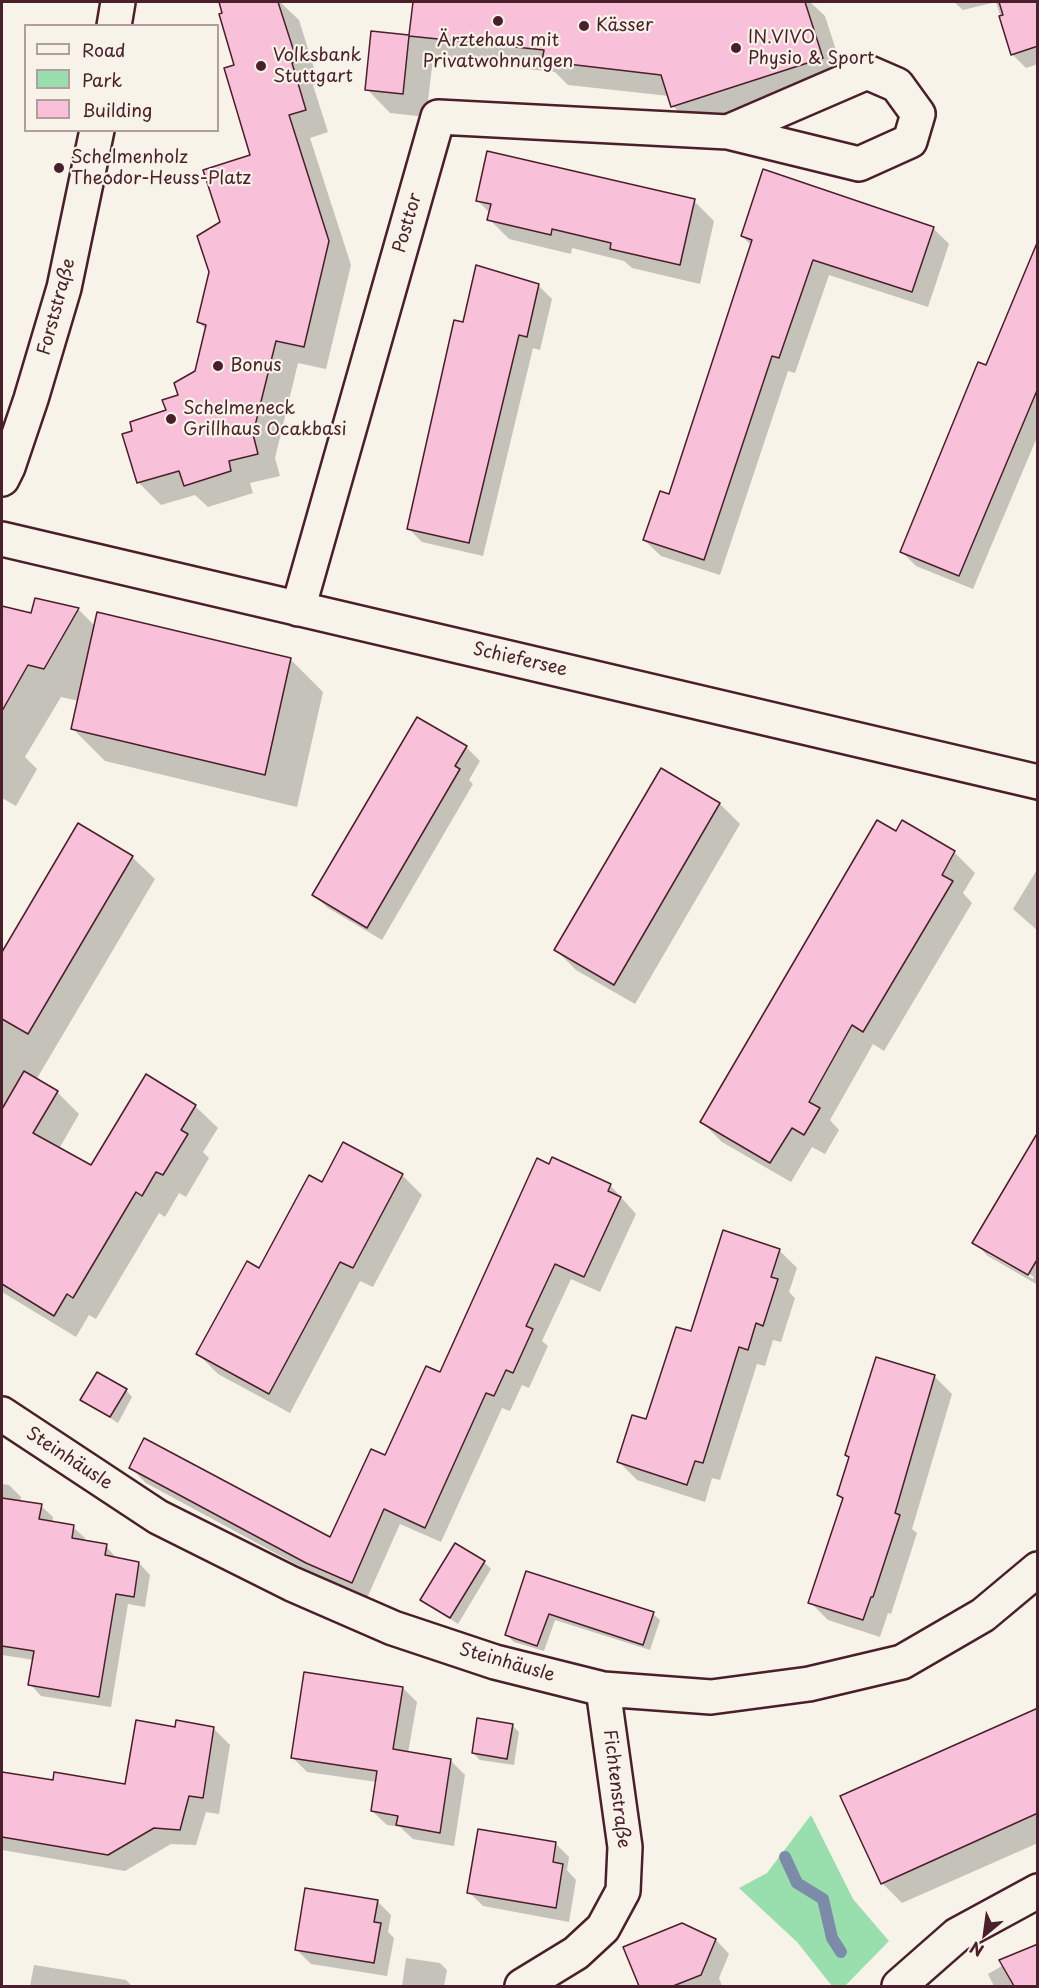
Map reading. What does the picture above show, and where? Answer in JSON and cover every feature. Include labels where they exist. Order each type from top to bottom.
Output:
[{"type":"street","points":[[114,24],[118,2]]},
{"type":"street","name":"Posttor","points":[[298,609],[438,117],[728,132],[859,164],[910,141],[918,114],[897,85],[867,72],[728,132]]},
{"type":"street","name":"Forststraße","points":[[2,479],[32,399],[64,288],[96,132]]},
{"type":"street","name":"Schiefersee","points":[[2,540],[1038,782]]},
{"type":"street","name":"Steinhäusle","points":[[2,1414],[158,1517],[292,1584],[393,1628],[495,1662],[603,1689],[711,1697],[809,1684],[902,1662],[983,1615],[1038,1569]]},
{"type":"street","name":"Fichtenstraße","points":[[522,1986],[576,1953],[603,1928],[623,1891],[625,1847],[603,1689]]},
{"type":"street","points":[[899,1986],[957,1935],[1038,1891]]},
{"type":"green space","points":[[811,1815],[853,1899],[889,1941],[845,1986],[832,1986],[797,1942],[739,1888],[767,1873]]},
{"type":"building","points":[[219,2],[278,2],[297,61],[292,63],[306,110],[289,115],[329,241],[304,347],[276,341],[253,434],[258,454],[229,461],[231,471],[184,486],[179,471],[137,483],[122,434],[132,431],[130,422],[166,410],[162,400],[178,395],[174,383],[195,371],[206,325],[197,322],[209,272],[197,236],[220,222],[203,170],[250,155],[224,68],[234,65],[219,14],[222,13]]},
{"type":"building","points":[[413,2],[805,2],[823,58],[671,107],[661,75],[542,61],[544,50],[409,36],[403,94],[365,90],[371,31],[409,35]]},
{"type":"building","points":[[999,2],[1038,2],[1038,46],[1011,55],[999,16],[1003,15]]},
{"type":"building","points":[[487,151],[695,199],[680,265],[610,249],[611,243],[552,229],[551,235],[487,220],[491,204],[476,201]]},
{"type":"building","points":[[763,169],[934,227],[912,292],[813,260],[779,358],[772,356],[704,560],[643,540],[660,491],[669,494],[752,240],[741,236]]},
{"type":"building","points":[[1037,243],[1038,388],[959,576],[900,552],[978,362],[986,365]]},
{"type":"building","points":[[476,265],[539,284],[527,337],[519,335],[469,543],[407,529],[454,320],[463,322]]},
{"type":"building","points":[[35,598],[79,608],[44,669],[28,665],[2,711],[2,606],[31,613]]},
{"type":"building","points":[[97,612],[291,658],[265,775],[71,729]]},
{"type":"building","points":[[417,717],[467,746],[455,766],[460,769],[367,928],[312,895]]},
{"type":"building","points":[[661,768],[720,803],[614,985],[554,950]]},
{"type":"building","points":[[877,820],[896,831],[902,820],[955,851],[942,875],[953,881],[863,1032],[852,1025],[809,1102],[820,1108],[804,1135],[792,1128],[770,1163],[700,1122]]},
{"type":"building","points":[[78,823],[133,856],[28,1034],[2,1019],[2,952]]},
{"type":"building","points":[[24,1071],[58,1091],[33,1133],[91,1165],[146,1074],[196,1105],[181,1130],[188,1134],[163,1175],[156,1172],[142,1196],[136,1192],[73,1298],[67,1294],[54,1316],[2,1284],[2,1109]]},
{"type":"building","points":[[1038,1132],[1038,1258],[1028,1275],[972,1243]]},
{"type":"building","points":[[343,1142],[403,1174],[353,1268],[340,1262],[269,1394],[196,1354],[247,1261],[259,1268],[309,1175],[322,1182]]},
{"type":"building","points":[[552,1157],[611,1184],[608,1191],[621,1197],[584,1277],[555,1264],[526,1326],[533,1329],[513,1373],[506,1370],[494,1396],[486,1393],[425,1528],[384,1509],[352,1583],[306,1563],[129,1468],[144,1438],[330,1537],[371,1449],[385,1455],[426,1366],[440,1372],[537,1158],[549,1164]]},
{"type":"building","points":[[723,1230],[780,1249],[771,1277],[778,1279],[763,1326],[756,1323],[748,1350],[739,1347],[703,1463],[695,1461],[687,1485],[617,1462],[632,1415],[646,1419],[676,1327],[691,1331]]},
{"type":"building","points":[[876,1357],[935,1375],[895,1513],[900,1515],[863,1620],[808,1603],[843,1498],[837,1495],[849,1457],[845,1455]]},
{"type":"building","points":[[97,1372],[127,1389],[110,1417],[80,1400]]},
{"type":"building","points":[[2,1498],[42,1504],[39,1519],[74,1525],[72,1538],[107,1544],[105,1555],[139,1562],[134,1597],[116,1594],[99,1697],[28,1685],[34,1651],[2,1646]]},
{"type":"building","points":[[455,1543],[485,1561],[450,1618],[420,1600]]},
{"type":"building","points":[[526,1571],[654,1612],[643,1645],[549,1614],[537,1646],[505,1635]]},
{"type":"building","points":[[304,1672],[403,1687],[393,1749],[451,1759],[440,1833],[396,1825],[398,1816],[371,1811],[377,1771],[291,1758]]},
{"type":"building","points":[[1038,1708],[1038,1813],[881,1884],[840,1796]]},
{"type":"building","points":[[477,1718],[513,1724],[507,1759],[472,1753]]},
{"type":"building","points":[[136,1720],[175,1727],[176,1720],[214,1727],[203,1798],[189,1796],[180,1830],[154,1828],[108,1855],[2,1837],[2,1772],[53,1780],[54,1772],[125,1784]]},
{"type":"building","points":[[478,1829],[556,1842],[553,1862],[563,1864],[556,1908],[467,1893]]},
{"type":"building","points":[[305,1888],[378,1900],[374,1922],[381,1923],[374,1963],[295,1950]]},
{"type":"building","points":[[682,1923],[716,1939],[701,1975],[673,1986],[639,1986],[623,1947]]},
{"type":"building","points":[[1038,1944],[1038,1986],[1014,1986],[999,1960]]},
{"type":"waterway","points":[[785,1857],[797,1883],[823,1899],[832,1938],[841,1952]]},
{"type":"place","name":"Ärztehaus mit Privatwohnungen","points":[[498,21]]},
{"type":"place","name":"Kässer","points":[[584,26]]},
{"type":"place","name":"IN.VIVO Physio & Sport","points":[[736,48]]},
{"type":"place","name":"Volksbank Stuttgart","points":[[261,66]]},
{"type":"place","name":"Schelmenholz Theodor-Heuss-Platz","points":[[59,168]]},
{"type":"place","name":"Bonus","points":[[218,366]]},
{"type":"place","name":"Schelmeneck Grillhaus Ocakbasi","points":[[171,419]]}]
